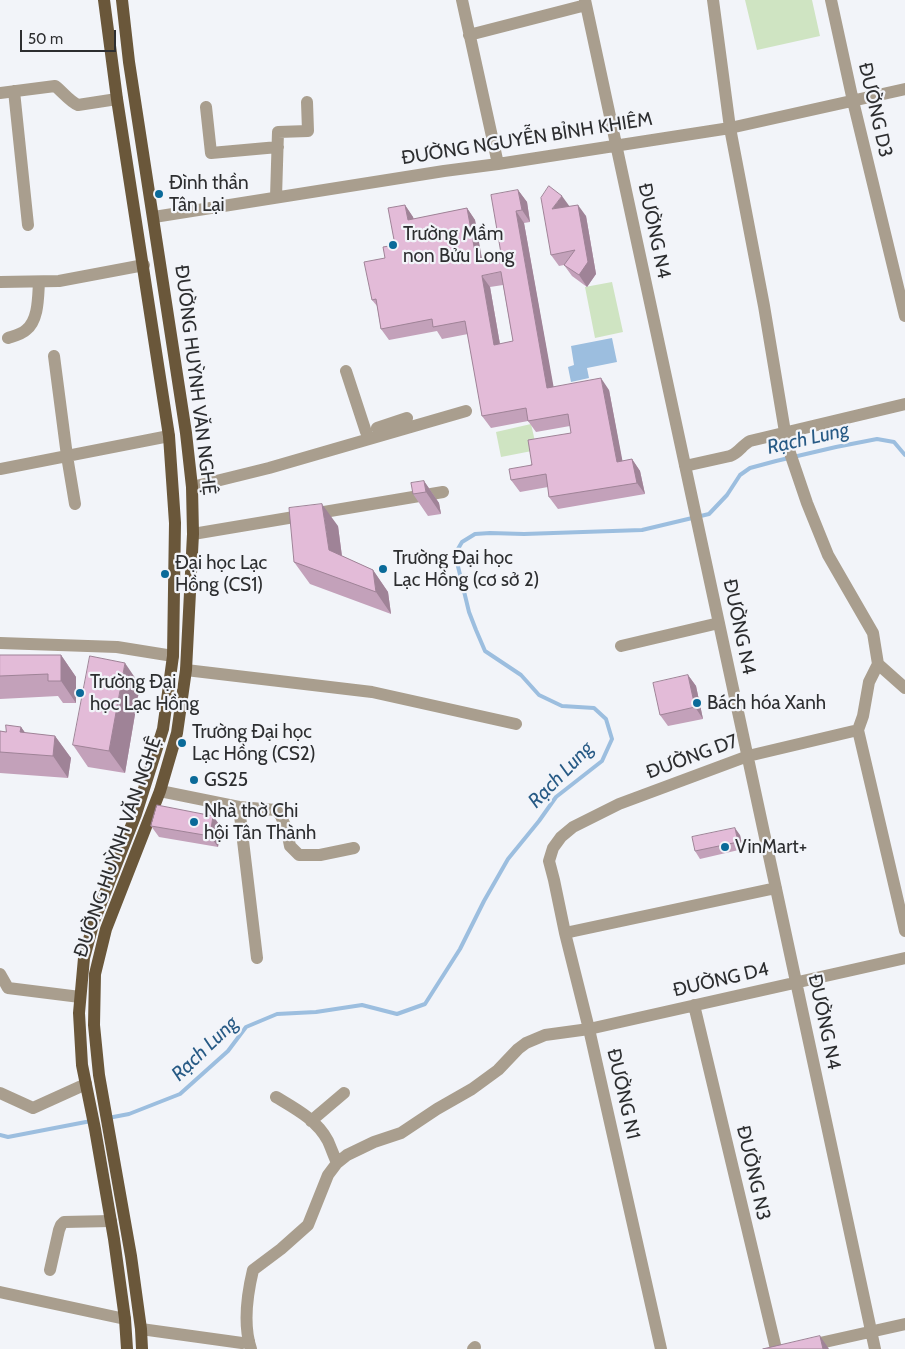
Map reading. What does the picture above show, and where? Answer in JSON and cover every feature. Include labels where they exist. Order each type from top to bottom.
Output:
[{"type":"main road","name":"ĐƯỜNG HUỲNH VĂN NGHỆ","points":[[104,0],[169,436],[175,524],[173,656],[163,729],[136,814],[94,921],[84,958],[80,996],[82,1064],[111,1221]]},
{"type":"main road","name":"ĐƯỜNG HUỲNH VĂN NGHỆ","points":[[122,0],[129,62],[186,433],[192,487],[193,534],[186,670],[177,733],[160,791],[106,929],[95,974],[94,1025],[99,1075],[131,1256],[142,1349]]},
{"type":"main road","points":[[136,219],[154,216]]},
{"type":"main road","points":[[163,729],[177,733]]},
{"type":"main road","points":[[111,1221],[125,1319],[127,1349]]},
{"type":"street","points":[[462,0],[498,164]]},
{"type":"street","points":[[713,0],[730,128],[790,453],[807,503],[828,555],[873,633],[878,664],[869,682],[863,716],[858,730],[905,931]]},
{"type":"street","name":"ĐƯỜNG D3","points":[[831,0],[853,101],[905,316]]},
{"type":"street","points":[[469,35],[586,3]]},
{"type":"street","name":"ĐƯỜNG N4","points":[[586,3],[876,1349]]},
{"type":"street","points":[[0,93],[55,86],[64,92],[72,102],[78,104],[118,99]]},
{"type":"street","name":"ĐƯỜNG NGUYỄN BỈNH KHIÊM","points":[[154,216],[730,128],[905,89]]},
{"type":"street","points":[[14,90],[28,225]]},
{"type":"street","points":[[276,197],[278,132],[308,131],[307,102]]},
{"type":"street","points":[[206,107],[211,153],[278,146]]},
{"type":"street","points":[[0,282],[59,281],[144,265]]},
{"type":"street","points":[[8,338],[26,331],[32,323],[39,282]]},
{"type":"street","points":[[54,356],[66,456],[75,504]]},
{"type":"street","points":[[346,371],[366,432]]},
{"type":"street","points":[[686,466],[736,454],[741,447],[750,441],[905,404]]},
{"type":"street","points":[[192,487],[269,468],[466,412]]},
{"type":"street","points":[[350,445],[366,432],[407,418]]},
{"type":"street","points":[[0,469],[169,436]]},
{"type":"street","points":[[193,534],[443,492]]},
{"type":"street","points":[[621,646],[719,623]]},
{"type":"street","points":[[0,643],[117,647],[173,656]]},
{"type":"street","points":[[878,664],[905,688]]},
{"type":"street","points":[[186,670],[372,692],[516,724]]},
{"type":"street","name":"ĐƯỜNG D7","points":[[553,848],[561,837],[573,827],[619,804],[748,756],[858,730]]},
{"type":"street","points":[[160,791],[239,807],[276,810],[281,816],[287,831],[290,846],[299,855],[320,855],[354,848]]},
{"type":"street","points":[[239,807],[257,958]]},
{"type":"street","name":"ĐƯỜNG N1","points":[[553,848],[550,861],[565,933],[589,1029],[661,1349]]},
{"type":"street","points":[[565,933],[776,888]]},
{"type":"street","name":"ĐƯỜNG D4","points":[[337,1163],[347,1155],[374,1142],[400,1133],[472,1089],[492,1075],[526,1043],[545,1035],[589,1029],[905,958]]},
{"type":"street","points":[[0,974],[8,988],[80,996]]},
{"type":"street","name":"ĐƯỜNG N3","points":[[694,1005],[776,1349]]},
{"type":"street","points":[[0,1094],[33,1108],[86,1084]]},
{"type":"street","points":[[311,1121],[344,1093]]},
{"type":"street","points":[[141,1329],[250,1345],[247,1328],[248,1294],[253,1270],[308,1225],[328,1175],[337,1163],[327,1140],[319,1128],[305,1115],[276,1097]]},
{"type":"street","points":[[50,1270],[58,1230],[64,1222],[111,1221]]},
{"type":"street","points":[[0,1292],[125,1319]]},
{"type":"street","points":[[793,1349],[905,1324]]},
{"type":"green space","points":[[745,0],[812,0],[820,36],[757,50]]},
{"type":"green space","points":[[612,282],[623,332],[595,338],[585,287]]},
{"type":"green space","points":[[531,424],[537,450],[501,457],[496,432]]},
{"type":"water","points":[[612,338],[617,362],[587,368],[589,378],[571,382],[568,367],[574,365],[571,346]]},
{"type":"building","points":[[549,186],[562,196],[552,209],[578,205],[588,262],[579,275],[564,265],[575,250],[551,255],[541,198]]},
{"type":"building","points":[[518,190],[522,210],[516,211],[547,388],[601,378],[617,462],[632,459],[637,483],[549,497],[546,474],[511,480],[509,469],[532,465],[528,440],[571,433],[568,414],[528,421],[526,408],[482,416],[465,321],[433,327],[432,319],[381,329],[376,299],[372,300],[364,262],[385,258],[383,247],[395,245],[388,208],[405,205],[408,220],[467,208],[477,263],[502,259],[491,195]],"holes":[[[501,272],[513,341],[494,345],[482,276]]]},
{"type":"building","points":[[424,481],[426,492],[413,494],[411,483]]},
{"type":"building","points":[[322,504],[329,550],[373,570],[376,592],[294,562],[289,508]]},
{"type":"building","points":[[0,655],[61,655],[61,681],[48,681],[48,674],[0,676]]},
{"type":"building","points":[[90,656],[125,663],[109,751],[73,745]]},
{"type":"building","points":[[688,675],[695,707],[660,715],[653,683]]},
{"type":"building","points":[[6,725],[21,727],[20,732],[55,736],[53,756],[0,752],[0,731],[6,732]]},
{"type":"building","points":[[157,805],[213,816],[210,836],[151,826]]},
{"type":"building","points":[[735,828],[738,842],[695,851],[692,837]]},
{"type":"building","points":[[820,1336],[823,1349],[763,1349]]},
{"type":"waterway","name":"Rạch Lung","points":[[108,1118],[129,1114],[180,1094],[228,1051],[246,1027],[277,1014],[316,1012],[362,1005],[397,1014],[425,1004],[460,949],[508,859],[556,797],[602,761],[612,739],[606,719],[594,708],[562,706],[539,695],[521,675],[485,651],[469,612],[455,554],[462,542],[475,534],[642,530],[709,514],[727,495],[740,475],[750,468],[877,439],[894,442],[905,455]]},
{"type":"waterway","name":"Rạch Lung","points":[[0,1135],[8,1137],[91,1121]]},
{"type":"place","name":"Đình thần Tân Lại","points":[[159,194]]},
{"type":"place","name":"Trường Mầm non Bửu Long","points":[[393,245]]},
{"type":"place","name":"Trường Đại học Lạc Hồng (cơ sở 2)","points":[[383,569]]},
{"type":"place","name":"Đại học Lạc Hồng (CS1)","points":[[165,574]]},
{"type":"place","name":"Trường Đại học Lạc Hồng","points":[[80,693]]},
{"type":"place","name":"Bách hóa Xanh","points":[[697,703]]},
{"type":"place","name":"Trường Đại học Lạc Hồng (CS2)","points":[[182,743]]},
{"type":"place","name":"GS25","points":[[194,780]]},
{"type":"place","name":"Nhà thờ Chi hội Tân Thành","points":[[194,822]]},
{"type":"place","name":"VinMart+","points":[[725,847]]}]
